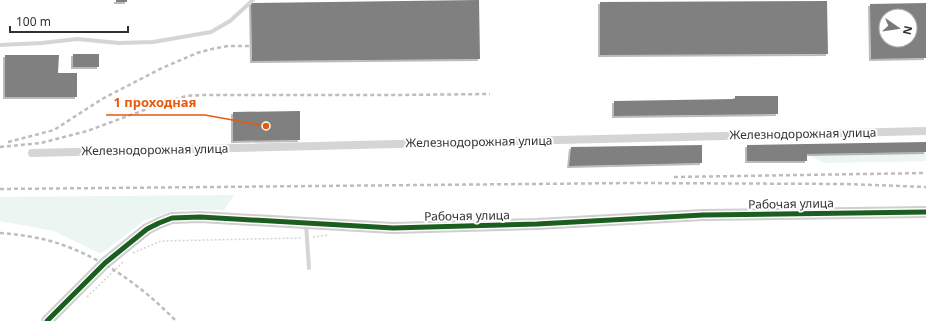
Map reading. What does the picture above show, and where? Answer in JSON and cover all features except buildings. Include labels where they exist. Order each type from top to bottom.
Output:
[{"type":"street","name":"Железнодорожная улица","points":[[32,153],[926,131]]},
{"type":"street","name":"Рабочая улица","points":[[47,321],[105,264],[147,229],[172,218],[200,217],[393,228],[537,224],[703,215],[926,212]]},
{"type":"lane","points":[[0,45],[42,43],[77,39],[119,43],[152,42],[211,32],[230,21],[253,0]]},
{"type":"lane","points":[[306,223],[309,268]]},
{"type":"path","points":[[131,255],[160,242],[307,238],[330,235]]},
{"type":"path","points":[[87,297],[126,260]]},
{"type":"shaded area","points":[[926,152],[926,161],[824,163],[807,154]]},
{"type":"shaded area","points":[[234,195],[224,210],[178,210],[145,220],[101,254],[54,231],[0,221],[0,197]]},
{"type":"railway","points":[[8,142],[54,130],[102,99],[162,68],[197,53],[228,46],[250,46]]},
{"type":"railway","points":[[0,147],[41,143],[87,131],[186,96],[490,94]]},
{"type":"railway","points":[[674,177],[926,173]]},
{"type":"railway","points":[[0,189],[633,183],[846,184],[926,187]]},
{"type":"railway","points":[[0,233],[22,235],[46,240],[76,250],[122,275],[150,297],[176,321]]},
{"type":"cycle path","points":[[47,321],[105,263],[147,229],[172,218],[200,217],[393,228],[537,224],[703,215],[926,212]]},
{"type":"place","name":"1 проходная","points":[[266,126]]}]
